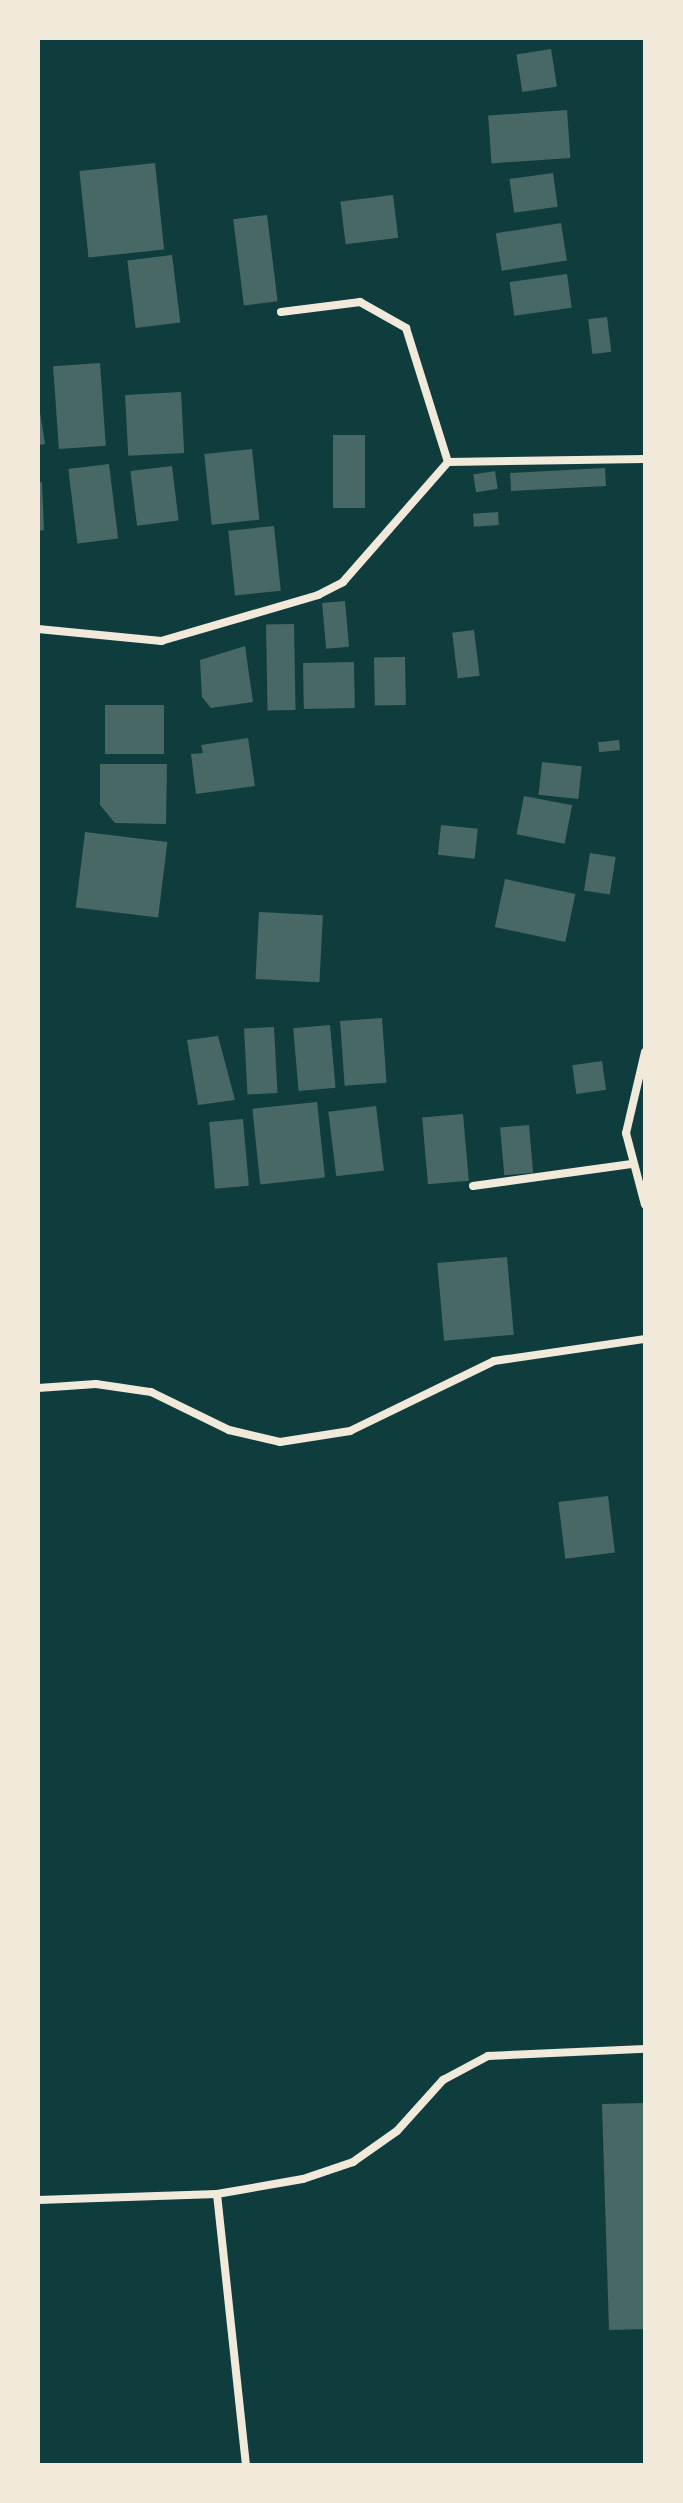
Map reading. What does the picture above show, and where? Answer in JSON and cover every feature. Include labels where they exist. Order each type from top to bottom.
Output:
[{"type":"street","points":[[281,312],[360,302],[406,328],[448,462]]},
{"type":"street","points":[[38,629],[161,641],[318,595],[343,582],[448,462],[645,459]]},
{"type":"street","points":[[645,1052],[626,1133],[631,1164],[645,1205]]},
{"type":"street","points":[[473,1186],[631,1164]]},
{"type":"street","points":[[38,1388],[96,1384],[151,1392],[229,1430],[280,1442],[350,1431],[494,1361],[645,1339]]},
{"type":"street","points":[[38,2200],[217,2194],[303,2179],[353,2162],[397,2131],[443,2080],[488,2056],[645,2049]]},
{"type":"street","points":[[217,2194],[246,2465]]},
{"type":"building","points":[[551,49],[557,87],[522,92],[516,54]]},
{"type":"building","points":[[567,110],[570,158],[492,163],[488,116]]},
{"type":"building","points":[[155,163],[164,250],[89,257],[79,171]]},
{"type":"building","points":[[553,173],[558,207],[514,213],[509,179]]},
{"type":"building","points":[[393,195],[398,238],[346,244],[340,201]]},
{"type":"building","points":[[267,215],[278,301],[244,305],[233,219]]},
{"type":"building","points":[[561,223],[567,261],[502,271],[496,233]]},
{"type":"building","points":[[172,255],[180,322],[136,328],[127,260]]},
{"type":"building","points":[[567,274],[572,308],[514,316],[510,282]]},
{"type":"building","points":[[607,317],[611,352],[592,354],[588,319]]},
{"type":"building","points":[[100,363],[106,446],[59,449],[53,366]]},
{"type":"building","points":[[181,392],[184,453],[128,456],[125,395]]},
{"type":"building","points":[[38,400],[45,444],[38,445]]},
{"type":"building","points":[[333,435],[365,435],[365,508],[333,508]]},
{"type":"building","points":[[252,449],[259,520],[212,525],[204,454]]},
{"type":"building","points":[[109,464],[118,538],[77,543],[68,469]]},
{"type":"building","points":[[172,466],[179,521],[137,526],[130,471]]},
{"type":"building","points":[[605,468],[606,486],[511,491],[510,473]]},
{"type":"building","points":[[495,471],[498,489],[476,492],[473,474]]},
{"type":"building","points":[[42,482],[44,530],[38,531],[38,483]]},
{"type":"building","points":[[498,512],[499,525],[474,527],[473,514]]},
{"type":"building","points":[[274,526],[281,591],[235,595],[228,531]]},
{"type":"building","points":[[345,601],[349,647],[326,649],[322,603]]},
{"type":"building","points":[[266,624],[294,624],[296,710],[268,710]]},
{"type":"building","points":[[474,630],[480,676],[458,678],[452,633]]},
{"type":"building","points":[[245,646],[253,702],[211,708],[202,697],[200,660]]},
{"type":"building","points":[[405,657],[406,705],[375,706],[374,658]]},
{"type":"building","points":[[354,662],[355,708],[304,709],[303,663]]},
{"type":"building","points":[[105,705],[164,705],[164,754],[105,754]]},
{"type":"building","points":[[248,738],[255,786],[196,794],[191,754],[203,753],[201,745]]},
{"type":"building","points":[[619,740],[620,750],[599,752],[598,742]]},
{"type":"building","points":[[542,762],[582,766],[578,799],[539,795]]},
{"type":"building","points":[[100,764],[167,764],[166,824],[115,823],[100,805]]},
{"type":"building","points":[[524,796],[572,805],[565,844],[517,834]]},
{"type":"building","points":[[441,825],[478,829],[475,859],[438,855]]},
{"type":"building","points":[[85,832],[167,842],[158,918],[76,907]]},
{"type":"building","points":[[590,853],[616,857],[610,895],[584,891]]},
{"type":"building","points":[[505,879],[575,894],[565,942],[495,927]]},
{"type":"building","points":[[259,912],[323,915],[319,982],[255,979]]},
{"type":"building","points":[[382,1018],[387,1083],[345,1086],[340,1021]]},
{"type":"building","points":[[330,1025],[335,1088],[299,1091],[293,1028]]},
{"type":"building","points":[[274,1027],[277,1093],[247,1094],[244,1029]]},
{"type":"building","points":[[218,1036],[235,1100],[198,1105],[187,1040]]},
{"type":"building","points":[[602,1061],[606,1090],[576,1094],[572,1065]]},
{"type":"building","points":[[317,1102],[325,1178],[260,1184],[252,1109]]},
{"type":"building","points":[[376,1106],[384,1171],[336,1176],[328,1112]]},
{"type":"building","points":[[463,1114],[469,1181],[428,1184],[422,1118]]},
{"type":"building","points":[[243,1119],[249,1186],[215,1189],[209,1122]]},
{"type":"building","points":[[529,1125],[533,1173],[504,1175],[500,1128]]},
{"type":"building","points":[[507,1257],[514,1335],[444,1341],[437,1263]]},
{"type":"building","points":[[608,1496],[615,1553],[565,1559],[558,1502]]},
{"type":"building","points":[[645,2103],[645,2329],[609,2330],[602,2104]]}]
